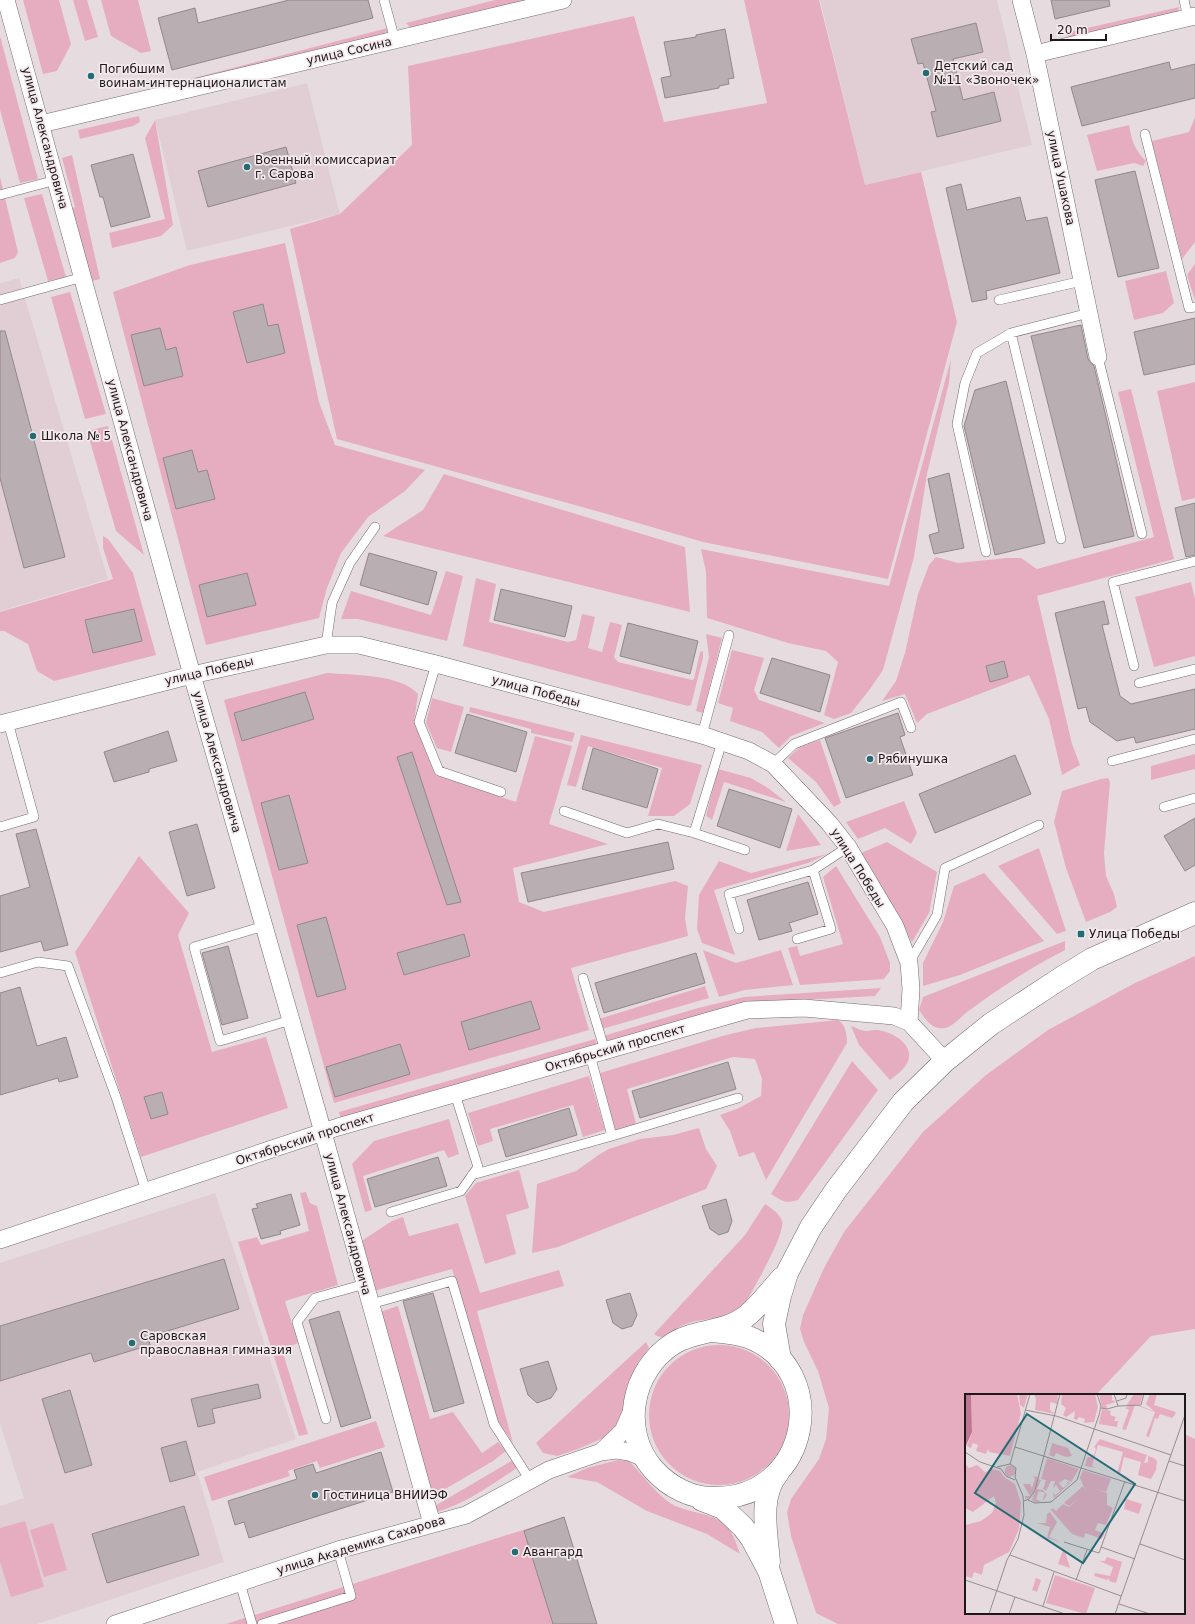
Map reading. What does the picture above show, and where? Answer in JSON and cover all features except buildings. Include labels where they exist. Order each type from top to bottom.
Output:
[{"type":"street","name":"улица Александровича","points":[[6,0],[6,18],[41,124],[192,675],[323,1132],[432,1524]]},
{"type":"street","name":"улица Сосина","points":[[41,124],[563,0]]},
{"type":"street","name":"улица Ушакова","points":[[1021,0],[1035,54],[1098,357]]},
{"type":"street","points":[[1035,54],[1192,17]]},
{"type":"street","name":"улица Победы","points":[[4,722],[192,675],[326,645],[359,645],[702,735],[749,751],[773,764],[830,823],[848,848],[895,926],[909,963],[911,989],[909,1022]]},
{"type":"street","points":[[945,1061],[991,1024],[1086,963],[1195,913]]},
{"type":"street","name":"Октябрьский проспект","points":[[0,1240],[323,1132],[747,1010],[804,1008],[894,1016],[909,1022],[945,1061]]},
{"type":"street","name":"улица Академика Сахарова","points":[[780,1359],[774,1324],[778,1302],[787,1273],[811,1227],[836,1190],[903,1102],[945,1061]]},
{"type":"street","name":"улица Академика Сахарова","points":[[601,1452],[623,1431],[634,1406],[646,1369],[659,1354],[674,1342],[686,1337],[732,1324],[744,1318],[787,1273]]},
{"type":"street","name":"улица Академика Сахарова","points":[[634,1406],[633,1420],[635,1433],[646,1459],[653,1469],[672,1486],[695,1496],[727,1498],[742,1495],[757,1489],[782,1469],[798,1439],[801,1422],[797,1388],[790,1373],[780,1359],[766,1346],[749,1337],[730,1332],[711,1331]]},
{"type":"street","name":"улица Академика Сахарова","points":[[115,1624],[338,1550],[466,1514],[549,1470],[601,1452],[617,1450],[629,1452],[646,1459]]},
{"type":"street","points":[[769,1571],[764,1522],[767,1498],[769,1488],[775,1476],[782,1469]]},
{"type":"street","points":[[695,1496],[723,1508],[743,1527],[752,1539],[769,1571],[786,1624]]},
{"type":"lane","points":[[384,0],[395,40]]},
{"type":"lane","points":[[1184,0],[1192,17]]},
{"type":"lane","points":[[1145,134],[1189,308],[1195,307]]},
{"type":"lane","points":[[0,195],[56,180]]},
{"type":"lane","points":[[0,300],[83,277]]},
{"type":"lane","points":[[999,300],[1082,281]]},
{"type":"lane","points":[[986,552],[957,424],[965,383],[977,353],[1011,333],[1089,312]]},
{"type":"lane","points":[[1011,333],[1061,539]]},
{"type":"lane","points":[[1098,357],[1142,534]]},
{"type":"lane","points":[[326,645],[332,603],[350,563],[375,527]]},
{"type":"lane","points":[[1134,666],[1113,582],[1195,562]]},
{"type":"lane","points":[[702,735],[729,635]]},
{"type":"lane","points":[[436,664],[419,722],[439,771],[502,792]]},
{"type":"lane","points":[[1139,683],[1195,669]]},
{"type":"lane","points":[[773,764],[794,744],[901,702],[911,728]]},
{"type":"lane","points":[[0,827],[34,817],[4,722]]},
{"type":"lane","points":[[1112,761],[1195,739]]},
{"type":"lane","points":[[694,832],[722,742]]},
{"type":"lane","points":[[1164,807],[1195,798]]},
{"type":"lane","points":[[564,811],[627,833],[658,824],[694,832],[745,850]]},
{"type":"lane","points":[[909,963],[937,915],[945,868],[1039,826]]},
{"type":"lane","points":[[739,929],[729,894],[813,870],[848,848]]},
{"type":"lane","points":[[797,939],[831,929],[813,870]]},
{"type":"lane","points":[[264,926],[194,946],[220,1041],[291,1020]]},
{"type":"lane","points":[[0,973],[38,962],[68,966],[116,1097],[146,1191]]},
{"type":"lane","points":[[583,978],[598,1053],[612,1136]]},
{"type":"lane","points":[[391,1212],[461,1191],[478,1167],[455,1094]]},
{"type":"lane","points":[[472,1175],[612,1136],[738,1098]]},
{"type":"lane","points":[[371,1304],[452,1281],[494,1424],[530,1480]]},
{"type":"lane","points":[[326,1419],[297,1322],[315,1298],[365,1284]]},
{"type":"lane","points":[[262,1624],[351,1596],[338,1550]]},
{"type":"lane","points":[[240,1583],[252,1624]]},
{"type":"shaded area","points":[[23,0],[59,0],[71,44],[57,71],[43,74]]},
{"type":"shaded area","points":[[73,0],[87,0],[98,37],[85,41]]},
{"type":"shaded area","points":[[101,0],[138,0],[151,51],[141,53],[111,36]]},
{"type":"shaded area","points":[[495,0],[527,0],[412,29],[406,23]]},
{"type":"shaded area","points":[[744,0],[819,0],[865,185],[921,172],[957,322],[888,579],[703,542],[337,439],[290,229],[340,214],[412,145],[408,66],[634,16],[664,122],[767,103]]},
{"type":"shaded area","name":"Детский сад №11 «Звоночек»","points":[[820,0],[997,0],[1032,145],[865,185]]},
{"type":"shaded area","points":[[1179,7],[1177,14],[1071,41],[1065,33]]},
{"type":"shaded area","points":[[388,28],[386,35],[169,91],[167,85]]},
{"type":"shaded area","points":[[0,36],[38,179],[20,183],[0,110]]},
{"type":"shaded area","name":"Военный комиссариат г. Сарова","points":[[307,83],[340,214],[187,251],[155,120]]},
{"type":"shaded area","points":[[139,116],[140,122],[133,126],[80,139],[78,130]]},
{"type":"shaded area","points":[[1195,117],[1195,242],[1182,259],[1152,141],[1189,132]]},
{"type":"shaded area","points":[[155,120],[173,225],[161,236],[112,248],[109,233],[165,219],[145,138]]},
{"type":"shaded area","points":[[1129,125],[1134,144],[1146,161],[1143,166],[1134,163],[1097,171],[1087,135]]},
{"type":"shaded area","points":[[72,155],[100,279],[87,282],[68,210],[75,207],[62,158]]},
{"type":"shaded area","points":[[0,177],[18,252],[15,258],[0,263]]},
{"type":"shaded area","points":[[42,194],[66,277],[48,281],[24,198]]},
{"type":"shaded area","points":[[285,243],[319,402],[335,445],[425,470],[405,491],[368,517],[341,553],[327,588],[319,618],[206,645],[113,292],[190,265]]},
{"type":"shaded area","points":[[1195,264],[1195,300],[1187,275]]},
{"type":"shaded area","points":[[1166,271],[1174,303],[1163,313],[1134,320],[1125,281]]},
{"type":"shaded area","name":"Школа № 5","points":[[19,278],[108,579],[0,611],[0,283]]},
{"type":"shaded area","points":[[70,292],[106,414],[85,419],[51,297]]},
{"type":"shaded area","points":[[951,359],[949,383],[927,474],[914,557],[883,670],[851,713],[834,719],[824,715],[838,662],[826,651],[788,643],[707,618],[706,572],[701,549],[889,586]]},
{"type":"shaded area","points":[[1195,382],[1195,498],[1182,501],[1157,391]]},
{"type":"shaded area","points":[[1131,389],[1174,559],[1037,596],[1072,744],[1080,765],[1062,775],[1049,719],[1029,675],[927,714],[917,723],[905,694],[882,701],[896,681],[905,653],[918,594],[929,565],[936,557],[958,563],[1021,558],[1037,569],[1154,537],[1118,392]]},
{"type":"shaded area","points":[[108,426],[144,555],[116,531],[87,431]]},
{"type":"shaded area","points":[[444,474],[685,547],[690,612],[383,536],[423,510]]},
{"type":"shaded area","points":[[103,536],[108,539],[133,573],[156,655],[54,681],[37,671],[28,644],[4,631],[0,631],[0,612],[113,579],[103,548]]},
{"type":"shaded area","points":[[446,571],[463,576],[447,641],[358,619],[341,619],[351,591],[431,615]]},
{"type":"shaded area","points":[[476,578],[496,584],[489,622],[568,642],[576,640],[582,614],[595,617],[588,648],[602,652],[610,622],[622,625],[614,657],[618,662],[692,680],[694,679],[700,652],[703,651],[703,658],[691,705],[688,706],[463,646]]},
{"type":"shaded area","points":[[1191,582],[1195,599],[1195,656],[1154,667],[1135,597]]},
{"type":"shaded area","points":[[706,634],[722,638],[703,713],[696,711],[709,657]]},
{"type":"shaded area","points":[[732,650],[764,658],[754,690],[759,700],[825,723],[791,736],[779,748],[762,732],[730,721],[733,708],[718,703]]},
{"type":"shaded area","points":[[327,673],[362,675],[388,679],[410,687],[418,694],[414,722],[435,775],[516,802],[535,736],[572,746],[549,824],[608,844],[513,868],[519,902],[544,912],[675,881],[688,886],[685,918],[688,936],[571,968],[589,1030],[334,1103],[224,700]]},
{"type":"shaded area","points":[[432,698],[464,707],[451,752],[437,748],[426,723]]},
{"type":"shaded area","points":[[470,707],[575,733],[572,742],[531,733],[531,729],[469,712]]},
{"type":"shaded area","points":[[581,735],[702,765],[690,804],[674,816],[648,816],[662,768],[588,746],[576,787],[567,785]]},
{"type":"shaded area","points":[[820,740],[841,803],[834,807],[816,782],[788,758],[800,747]]},
{"type":"shaded area","points":[[1195,754],[1195,769],[1151,780],[1151,766]]},
{"type":"shaded area","points":[[718,769],[751,778],[768,788],[786,802],[724,782],[712,820],[706,816]]},
{"type":"shaded area","points":[[1108,778],[1110,782],[1104,853],[1106,876],[1114,894],[1117,907],[1110,912],[1086,922],[1066,868],[1054,822],[1062,791]]},
{"type":"shaded area","points":[[904,801],[917,833],[911,844],[885,828],[858,839],[846,822]]},
{"type":"shaded area","points":[[798,814],[821,845],[786,851]]},
{"type":"shaded area","points":[[887,842],[937,872],[929,913],[912,942],[861,853]]},
{"type":"shaded area","points":[[1039,848],[1066,931],[1057,934],[998,866]]},
{"type":"shaded area","points":[[827,854],[808,863],[714,890],[735,955],[702,943],[697,929],[699,895],[719,861],[751,873]]},
{"type":"shaded area","points":[[139,856],[189,913],[178,935],[212,1052],[266,1037],[288,1108],[141,1157],[75,952]]},
{"type":"shaded area","points":[[836,866],[880,937],[890,963],[890,971],[884,979],[800,985],[788,948],[797,946],[800,956],[843,944],[823,877]]},
{"type":"shaded area","points":[[984,873],[1044,941],[960,975],[923,986],[923,963],[943,922],[954,886]]},
{"type":"shaded area","points":[[1065,941],[1065,950],[1002,987],[948,1027],[940,1028],[933,1026],[927,1021],[919,1010],[923,997]]},
{"type":"shaded area","points":[[703,950],[736,963],[781,950],[793,985],[745,990],[719,997]]},
{"type":"shaded area","points":[[1195,956],[1195,1329],[1151,1336],[1097,1394],[965,1394],[965,1614],[1185,1614],[1185,1434],[1195,1439],[1195,1624],[838,1624],[816,1613],[791,1536],[787,1512],[791,1499],[819,1459],[826,1439],[829,1408],[818,1371],[804,1342],[800,1329],[803,1315],[824,1268],[844,1232],[923,1132],[986,1075],[1048,1030],[1135,983]]},
{"type":"shaded area","points":[[705,986],[709,998],[602,1029],[599,1019]]},
{"type":"shaded area","points":[[881,988],[875,996],[747,1003],[605,1044],[603,1036],[698,1008],[744,997]]},
{"type":"shaded area","points":[[838,1020],[844,1027],[847,1043],[766,1180],[754,1152],[739,1157],[730,1131],[720,1115],[739,1108],[761,1096],[762,1079],[755,1059],[733,1057],[627,1089],[636,1124],[615,1130],[600,1073],[726,1035],[756,1028]]},
{"type":"shaded area","points":[[851,1026],[864,1031],[880,1030],[901,1040],[905,1044],[909,1053],[906,1065],[890,1080],[859,1045]]},
{"type":"shaded area","points":[[595,1039],[598,1047],[341,1120],[339,1112]]},
{"type":"shaded area","points":[[852,1061],[878,1090],[798,1200],[787,1202],[781,1200],[771,1194]]},
{"type":"shaded area","points":[[589,1076],[605,1130],[583,1137],[573,1105],[490,1129],[493,1141],[478,1146],[468,1113]]},
{"type":"shaded area","points":[[449,1119],[459,1154],[448,1158],[444,1150],[363,1176],[372,1210],[365,1212],[352,1164],[374,1141]]},
{"type":"shaded area","points":[[699,1128],[706,1149],[717,1166],[706,1189],[558,1247],[532,1253],[537,1184],[576,1171],[609,1149],[640,1139],[673,1135]]},
{"type":"shaded area","points":[[519,1170],[529,1208],[506,1215],[516,1254],[485,1264],[465,1196],[476,1183]]},
{"type":"shaded area","points":[[306,1192],[310,1203],[317,1206],[338,1285],[285,1301],[298,1343],[282,1350],[308,1434],[299,1436],[238,1242],[257,1237],[261,1245],[309,1231],[300,1193]]},
{"type":"shaded area","name":"Саровская православная гимназия","points":[[215,1193],[296,1439],[197,1472],[224,1562],[37,1624],[0,1624],[0,1506],[24,1498],[0,1424],[0,1263]]},
{"type":"shaded area","points":[[765,1204],[779,1216],[782,1221],[782,1228],[762,1274],[746,1302],[725,1316],[686,1324],[662,1337],[655,1335],[654,1334],[745,1235]]},
{"type":"shaded area","points":[[403,1217],[409,1236],[458,1223],[480,1293],[559,1270],[564,1286],[477,1311],[513,1443],[497,1420],[452,1269],[374,1291],[360,1242],[392,1221]]},
{"type":"shaded area","points":[[398,1306],[430,1419],[453,1412],[482,1453],[498,1442],[506,1451],[493,1461],[430,1498],[377,1313]]},
{"type":"shaded area","points":[[646,1342],[649,1348],[638,1362],[632,1378],[629,1394],[617,1427],[601,1439],[578,1449],[557,1456],[543,1453],[536,1443]]},
{"type":"shaded area","points":[[726,1345],[746,1350],[769,1365],[784,1388],[788,1401],[788,1429],[784,1442],[769,1465],[746,1480],[733,1484],[712,1485],[692,1480],[669,1465],[654,1442],[650,1429],[649,1408],[654,1388],[669,1365],[692,1350],[705,1346]]},
{"type":"shaded area","points":[[376,1421],[385,1447],[320,1468],[317,1461],[288,1471],[290,1476],[212,1501],[204,1477]]},
{"type":"shaded area","points":[[513,1460],[518,1467],[498,1481],[457,1505],[434,1513],[433,1507]]},
{"type":"shaded area","points":[[618,1460],[629,1461],[664,1499],[672,1504],[683,1509],[718,1519],[732,1534],[740,1554],[707,1534],[647,1511],[597,1482],[567,1477],[587,1468]]},
{"type":"shaded area","name":"Авангард","points":[[564,1517],[597,1624],[226,1624]]},
{"type":"shaded area","points":[[25,1521],[44,1587],[11,1597],[0,1562],[0,1528]]},
{"type":"shaded area","points":[[53,1523],[67,1570],[44,1577],[30,1530]]},
{"type":"place","name":"Детский сад №11 «Звоночек»","points":[[926,73]]},
{"type":"place","name":"Погибшим воинам-интернационалистам","points":[[91,76]]},
{"type":"place","name":"Военный комиссариат г. Сарова","points":[[247,167]]},
{"type":"place","name":"Школа № 5","points":[[33,436]]},
{"type":"place","name":"Рябинушка","points":[[870,759]]},
{"type":"place","name":"Улица Победы","points":[[1081,934]]},
{"type":"place","name":"Саровская православная гимназия","points":[[132,1343]]},
{"type":"place","name":"Гостиница ВНИИЭФ","points":[[315,1495]]},
{"type":"place","name":"Авангард","points":[[515,1552]]}]
